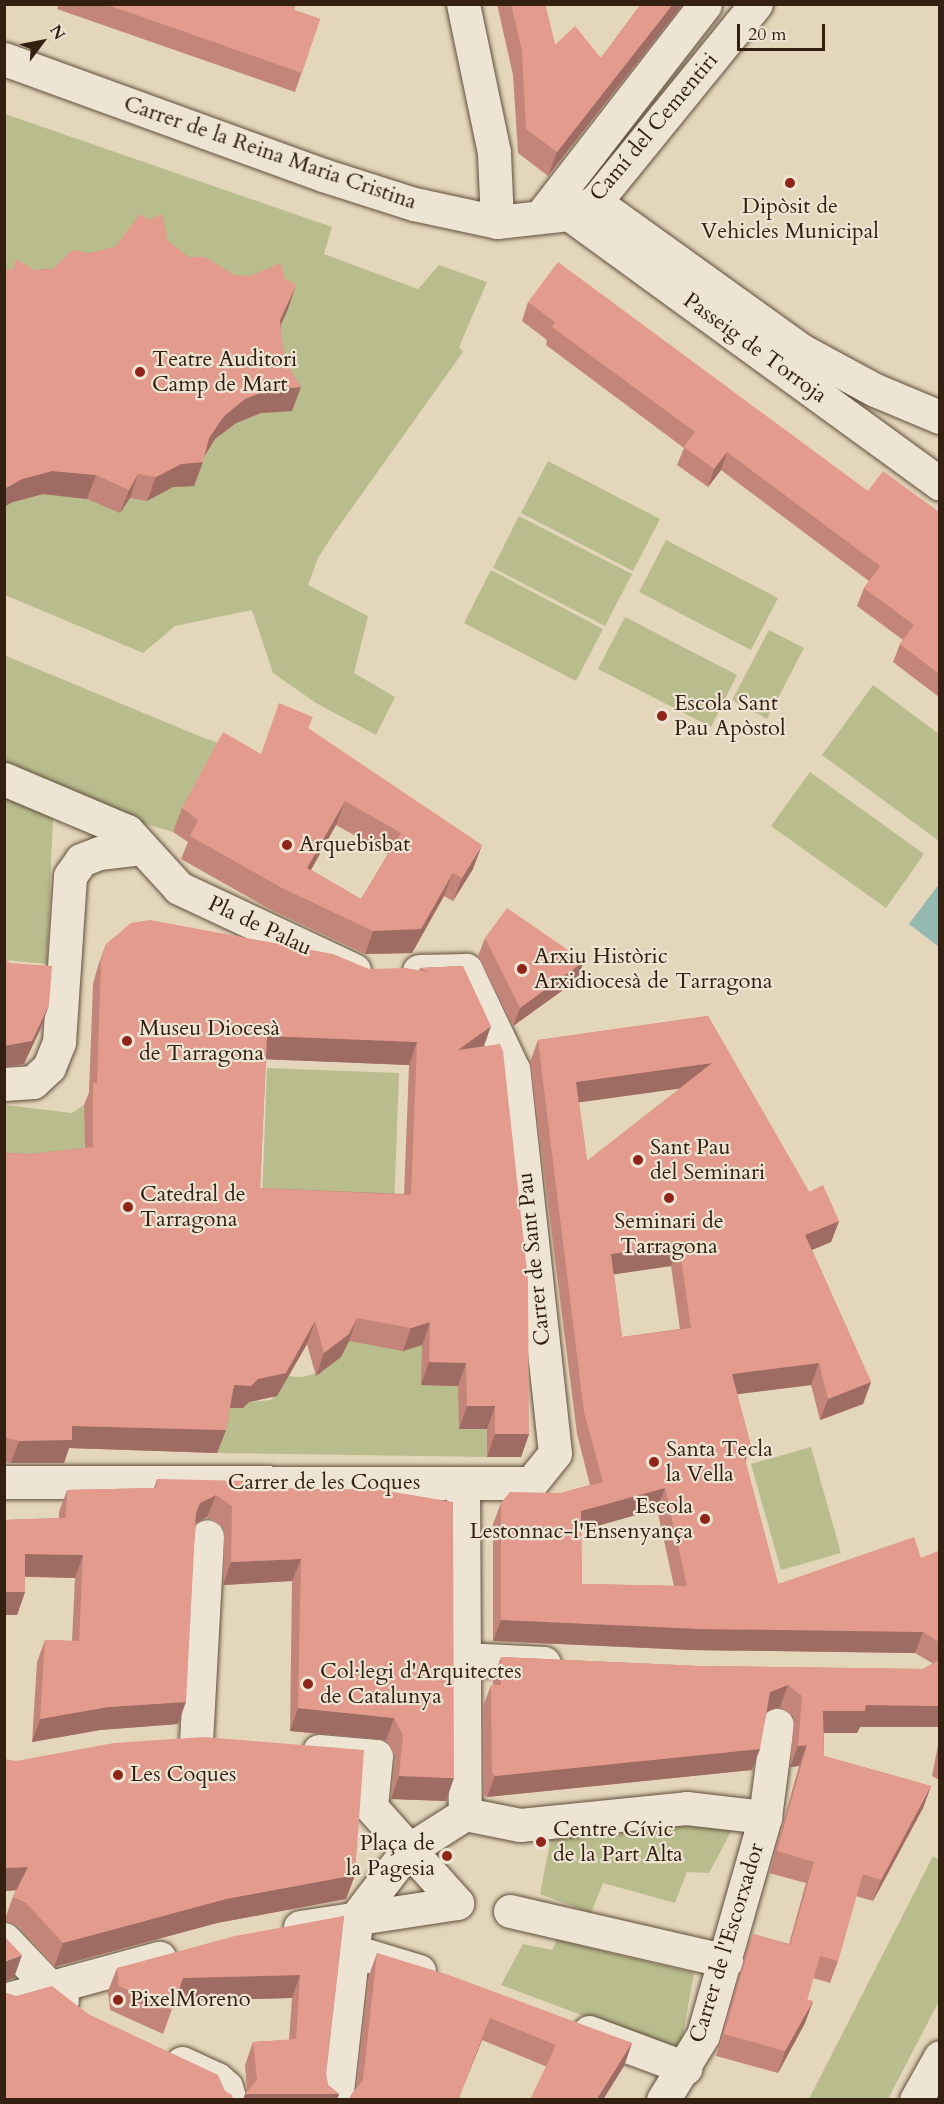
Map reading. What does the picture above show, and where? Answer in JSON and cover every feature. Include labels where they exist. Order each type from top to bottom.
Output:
[{"type":"street","points":[[463,4],[494,153],[497,222]]},
{"type":"street","name":"Camí del Cementiri","points":[[568,211],[705,4]]},
{"type":"street","name":"Camí del Cementiri","points":[[568,211],[756,4]]},
{"type":"street","name":"Carrer de la Reina Maria Cristina","points":[[4,59],[323,175],[414,204],[497,222],[568,211]]},
{"type":"street","points":[[568,211],[801,350],[875,390],[939,417]]},
{"type":"street","name":"Passeig de Torroja","points":[[568,211],[939,484]]},
{"type":"street","name":"Pla de Palau","points":[[4,779],[127,831],[179,888],[361,973],[466,970]]},
{"type":"street","points":[[4,1084],[33,1082],[49,1067],[59,1042],[50,970],[65,917],[70,876],[81,860],[99,853],[142,848]]},
{"type":"street","name":"Carrer de Sant Pau","points":[[463,1483],[531,1483],[555,1453],[513,1070],[466,970]]},
{"type":"street","name":"Carrer de les Coques","points":[[4,1482],[208,1493],[463,1483]]},
{"type":"street","points":[[463,1483],[465,1814]]},
{"type":"street","points":[[195,1742],[207,1536]]},
{"type":"street","points":[[465,1659],[578,1664]]},
{"type":"street","name":"Carrer de l'Escorxador","points":[[663,2100],[686,2068],[703,2035],[726,1961],[765,1816],[777,1725]]},
{"type":"street","points":[[161,1744],[195,1742],[229,1744]]},
{"type":"street","points":[[266,1933],[357,1916],[457,1904],[407,1851],[371,1807],[376,1756],[286,1749]]},
{"type":"street","points":[[336,2100],[357,1916],[407,1851],[465,1814],[520,1825],[686,1808],[765,1816]]},
{"type":"street","points":[[510,1911],[726,1961]]},
{"type":"street","points":[[4,1939],[49,1989],[88,2020]]},
{"type":"street","points":[[4,2000],[189,1950]]},
{"type":"street","points":[[353,1952],[447,1980]]},
{"type":"street","points":[[562,2022],[686,2068]]},
{"type":"street","points":[[153,2050],[217,2079],[226,2087],[230,2100]]},
{"type":"street","points":[[916,2100],[939,2057]]},
{"type":"green space","points":[[5,114],[332,227],[324,254],[418,289],[439,265],[487,282],[459,347],[463,352],[334,533],[318,558],[308,585],[368,616],[354,673],[395,697],[376,735],[316,703],[273,673],[252,610],[175,626],[143,653],[5,595]]},
{"type":"green space","points":[[548,461],[660,519],[633,571],[521,513]]},
{"type":"green space","points":[[519,516],[632,574],[605,626],[493,568]]},
{"type":"green space","points":[[666,540],[778,598],[751,650],[639,592]]},
{"type":"green space","points":[[491,570],[603,629],[576,681],[464,623]]},
{"type":"green space","points":[[625,617],[737,675],[711,727],[598,669]]},
{"type":"green space","points":[[769,630],[804,648],[767,719],[732,700]]},
{"type":"green space","points":[[4,655],[199,736],[259,758],[193,790],[173,832],[132,820],[5,768]]},
{"type":"green space","points":[[873,685],[939,734],[939,841],[822,755]]},
{"type":"green space","points":[[810,772],[924,854],[886,908],[771,826]]},
{"type":"green space","points":[[5,793],[53,816],[47,964],[5,960]]},
{"type":"green space","points":[[267,1068],[399,1073],[394,1208],[262,1203]]},
{"type":"green space","points":[[5,1105],[72,1113],[84,1105],[87,1146],[5,1201]]},
{"type":"green space","points":[[349,1332],[405,1350],[416,1337],[470,1386],[487,1429],[487,1457],[217,1453],[226,1408],[242,1408],[249,1402],[271,1400],[281,1389],[282,1376],[303,1377],[324,1371]]},
{"type":"green space","points":[[811,1447],[841,1553],[781,1570],[751,1464]]},
{"type":"green space","points":[[688,1816],[734,1826],[709,1873],[687,1872],[675,1903],[603,1883],[591,1913],[540,1894],[552,1833]]},
{"type":"green space","points":[[933,1856],[940,1860],[939,2001],[888,2099],[809,2099]]},
{"type":"green space","points":[[557,1940],[694,1973],[680,2052],[501,1985],[523,1944],[552,1950]]},
{"type":"water","points":[[940,885],[939,947],[909,924]]},
{"type":"building","points":[[105,4],[296,4],[294,10],[320,19],[302,73]]},
{"type":"building","points":[[511,4],[545,4],[555,45],[575,26],[601,58],[641,4],[673,4],[557,152],[526,129],[522,51]]},
{"type":"building","name":"Teatre Auditori Camp de Mart","points":[[140,214],[149,220],[162,214],[168,241],[188,257],[205,257],[234,275],[250,276],[281,263],[285,279],[296,285],[280,320],[281,335],[286,362],[301,387],[270,389],[245,399],[224,416],[209,438],[203,462],[181,464],[156,477],[138,474],[129,490],[96,475],[52,471],[22,479],[4,489],[4,270],[13,269],[16,259],[34,270],[53,269],[72,250],[89,253],[115,247]]},
{"type":"building","points":[[558,262],[868,491],[883,471],[939,512],[939,674],[900,644],[914,625],[864,588],[880,566],[727,452],[714,469],[684,447],[695,432],[552,327],[555,322],[528,302]]},
{"type":"building","name":"Arquebisbat","points":[[279,703],[313,717],[308,728],[482,845],[462,878],[453,873],[421,929],[373,931],[282,888],[190,836],[198,820],[182,808],[223,732],[261,754]],"holes":[[[345,801],[401,833],[361,899],[307,868]]]},
{"type":"building","points":[[507,908],[584,961],[520,1008],[485,938]]},
{"type":"building","name":"Catedral de Tarragona","points":[[150,920],[333,954],[369,969],[406,968],[429,972],[420,968],[463,966],[491,1026],[458,1050],[500,1044],[503,1051],[528,1280],[529,1434],[495,1434],[495,1406],[467,1406],[466,1363],[429,1362],[430,1322],[411,1328],[357,1318],[349,1334],[324,1353],[315,1321],[286,1373],[258,1379],[251,1386],[234,1385],[226,1430],[72,1426],[72,1440],[19,1441],[4,1437],[4,1153],[31,1154],[93,1147],[93,1083],[97,1083],[101,961],[106,944],[131,923]],"holes":[[[267,1036],[417,1042],[411,1195],[260,1188]]]},
{"type":"building","points":[[4,958],[10,963],[52,966],[49,1005],[32,1041],[4,1046]]},
{"type":"building","points":[[708,1016],[809,1192],[823,1185],[839,1221],[805,1235],[871,1382],[828,1399],[819,1363],[732,1374],[751,1446],[742,1448],[778,1584],[914,1537],[921,1558],[939,1551],[939,1642],[923,1632],[699,1629],[501,1620],[501,1503],[510,1492],[561,1493],[603,1482],[584,1412],[538,1040]],"holes":[[[712,1063],[587,1161],[576,1082]],[[679,1244],[691,1328],[622,1337],[611,1254]],[[665,1488],[687,1586],[582,1584],[581,1511]]]},
{"type":"building","points":[[157,1479],[253,1481],[253,1488],[382,1490],[453,1502],[454,1778],[399,1776],[403,1735],[394,1718],[298,1708],[301,1559],[231,1562],[232,1506],[216,1495],[200,1503],[196,1512],[186,1702],[108,1707],[40,1719],[45,1640],[79,1641],[83,1555],[25,1554],[25,1592],[4,1592],[4,1520],[66,1518],[67,1490],[156,1488]]},
{"type":"building","points":[[501,1657],[699,1666],[923,1669],[939,1660],[939,1706],[866,1705],[865,1711],[823,1711],[824,1756],[931,1786],[881,1880],[863,1874],[838,1961],[820,1956],[807,2000],[813,2001],[785,2051],[724,2034],[753,1934],[790,1945],[814,1862],[777,1851],[807,1745],[798,1746],[802,1696],[788,1685],[770,1692],[760,1749],[495,1776],[492,1773],[491,1685],[501,1685]]},
{"type":"building","points":[[204,1737],[364,1750],[355,1875],[226,1899],[63,1943],[26,1903],[13,1897],[28,1867],[4,1868],[4,1759],[16,1761],[114,1743]]},
{"type":"building","points":[[344,1916],[326,2074],[328,2085],[339,2094],[245,2094],[257,2080],[253,2042],[296,2039],[300,1975],[183,1978],[171,2010],[119,1986],[117,1968],[235,1936]]},
{"type":"building","points":[[4,1936],[22,1955],[4,1962]]},
{"type":"building","points":[[377,1953],[449,1975],[632,2043],[596,2100],[530,2100],[556,2045],[490,2018],[459,2097],[466,2100],[351,2100],[351,2095],[363,2080]]},
{"type":"building","points":[[52,1986],[88,2014],[218,2075],[225,2091],[232,2095],[233,2100],[4,2100],[4,1992],[16,1996]]},
{"type":"place","name":"Dipòsit de Vehicles Municipal","points":[[790,183]]},
{"type":"place","name":"Teatre Auditori Camp de Mart","points":[[140,372]]},
{"type":"place","name":"Escola Sant Pau Apòstol","points":[[662,716]]},
{"type":"place","name":"Arquebisbat","points":[[287,845]]},
{"type":"place","name":"Arxiu Històric Arxidiocesà de Tarragona","points":[[522,969]]},
{"type":"place","name":"Museu Diocesà de Tarragona","points":[[127,1041]]},
{"type":"place","name":"Sant Pau del Seminari","points":[[638,1160]]},
{"type":"place","name":"Seminari de Tarragona","points":[[669,1198]]},
{"type":"place","name":"Catedral de Tarragona","points":[[128,1207]]},
{"type":"place","name":"Santa Tecla la Vella","points":[[654,1462]]},
{"type":"place","name":"Escola Lestonnac-l'Ensenyança","points":[[705,1519]]},
{"type":"place","name":"Col·legi d'Arquitectes de Catalunya","points":[[308,1684]]},
{"type":"place","name":"Les Coques","points":[[118,1775]]},
{"type":"place","name":"Centre Cívic de la Part Alta","points":[[541,1842]]},
{"type":"place","name":"Plaça de la Pagesia","points":[[447,1856]]},
{"type":"place","name":"PixelMoreno","points":[[118,2000]]}]
